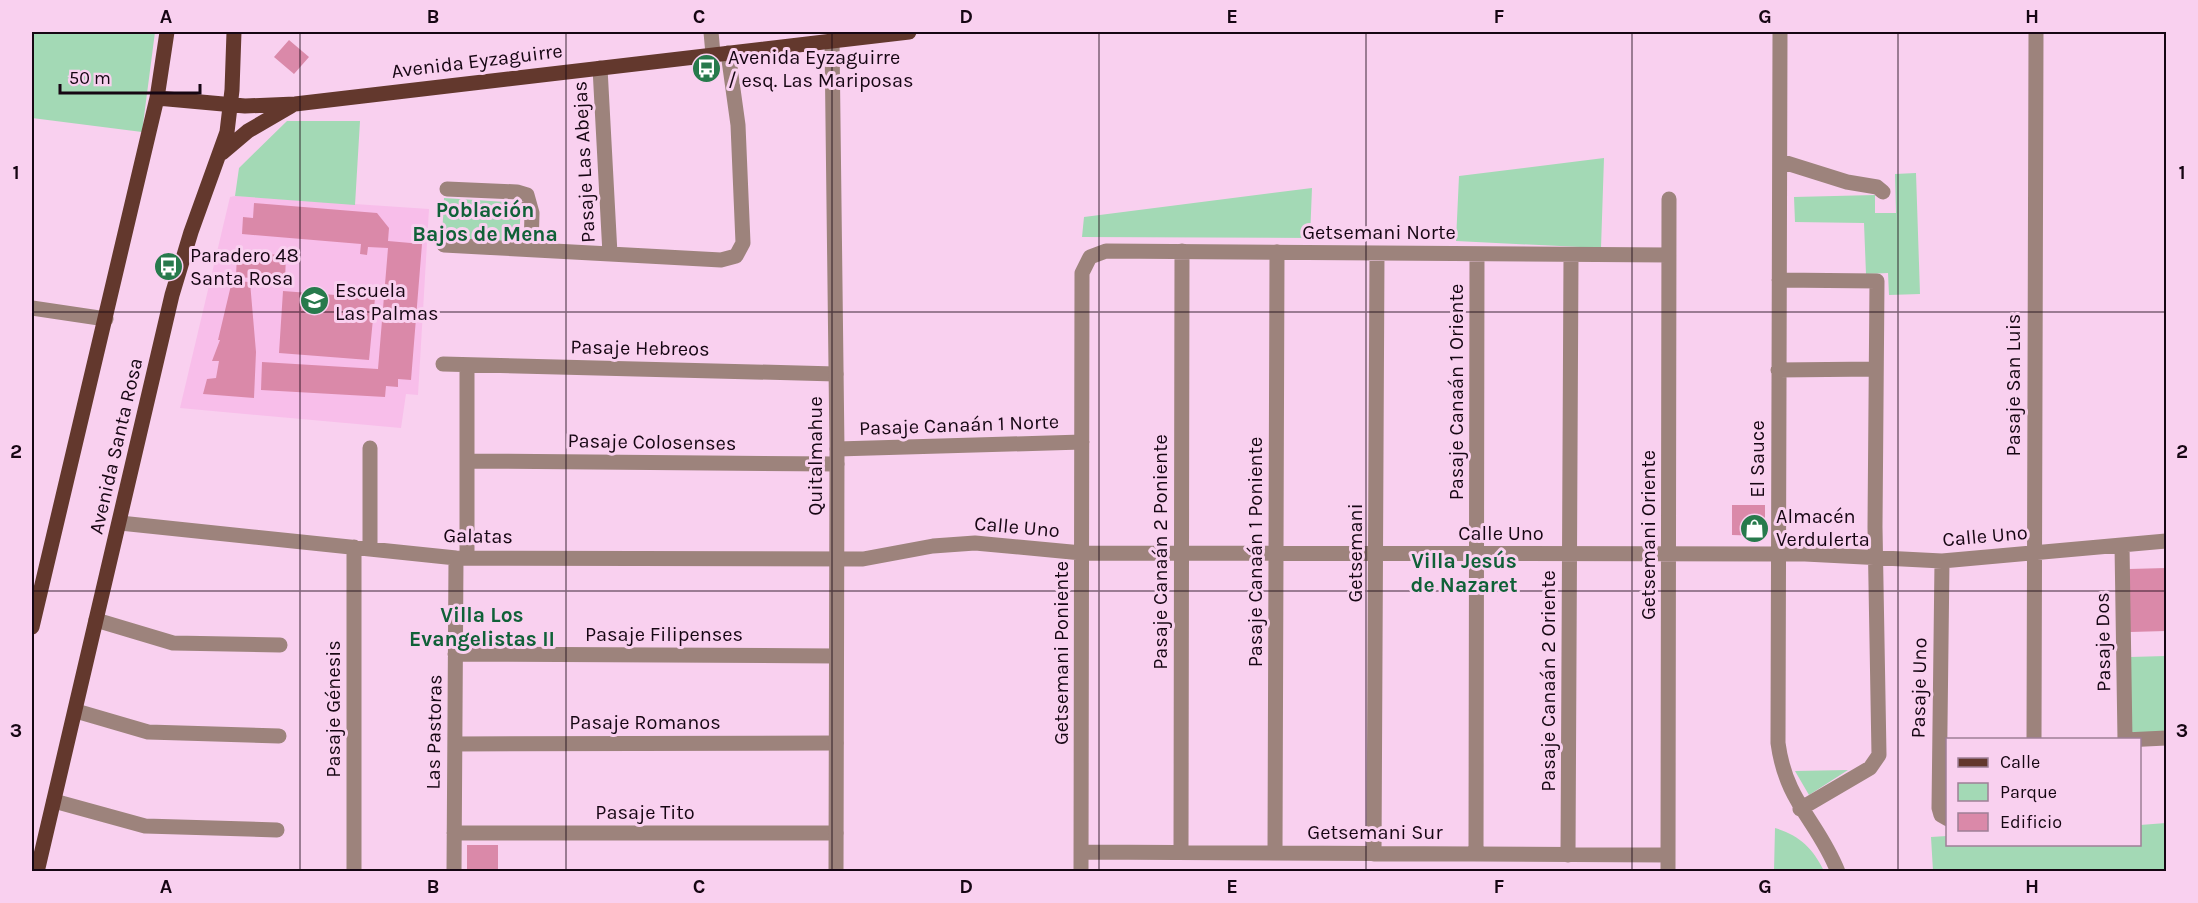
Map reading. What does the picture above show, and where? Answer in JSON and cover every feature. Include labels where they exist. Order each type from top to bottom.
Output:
[{"type":"main road","name":"Avenida Santa Rosa","points":[[32,627],[157,98],[167,32]]},
{"type":"main road","name":"Avenida Santa Rosa","points":[[37,872],[172,295],[191,232],[220,155],[231,105],[234,32]]},
{"type":"main road","name":"Avenida Eyzaguirre","points":[[157,98],[231,105],[295,104],[909,32]]},
{"type":"main road","points":[[220,155],[248,131],[295,104]]},
{"type":"street","points":[[444,245],[721,260],[736,256],[743,243],[738,125],[720,54],[711,32]]},
{"type":"street","name":"El Sauce","points":[[1780,32],[1778,743],[1784,774],[1800,809],[1828,851],[1838,872]]},
{"type":"street","name":"Pasaje San Luis","points":[[2034,738],[2036,32]]},
{"type":"street","name":"Quitalmahue","points":[[832,40],[837,457],[836,872]]},
{"type":"street","name":"Pasaje Las Abejas","points":[[600,68],[610,254]]},
{"type":"street","points":[[1780,161],[1847,182],[1877,187],[1883,192]]},
{"type":"street","points":[[447,189],[517,192],[527,195],[532,213],[531,250]]},
{"type":"street","name":"Getsemani Oriente","points":[[1668,872],[1669,199]]},
{"type":"street","name":"Getsemani Norte","points":[[1090,257],[1106,251],[1669,255]]},
{"type":"street","name":"Pasaje Canaán 2 Poniente","points":[[1181,852],[1182,251]]},
{"type":"street","name":"Pasaje Canaán 1 Poniente","points":[[1275,853],[1277,252]]},
{"type":"street","name":"Getsemani","points":[[1374,854],[1377,253]]},
{"type":"street","name":"Pasaje Canaán 1 Oriente","points":[[1476,854],[1477,254]]},
{"type":"street","name":"Pasaje Canaán 2 Oriente","points":[[1568,855],[1570,255]]},
{"type":"street","name":"Getsemani Poniente","points":[[1081,872],[1082,273],[1090,257]]},
{"type":"street","points":[[1779,280],[1877,281],[1879,755],[1870,768],[1800,809]]},
{"type":"street","points":[[32,308],[106,319]]},
{"type":"street","name":"Pasaje Hebreos","points":[[443,364],[836,374]]},
{"type":"street","name":"Las Pastoras","points":[[454,872],[455,654],[467,461],[467,365]]},
{"type":"street","points":[[1778,370],[1876,369]]},
{"type":"street","name":"Pasaje Canaán 1 Norte","points":[[837,457],[1082,442]]},
{"type":"street","points":[[370,448],[370,549]]},
{"type":"street","name":"Pasaje Colosenses","points":[[467,461],[837,457]]},
{"type":"street","name":"Galatas","points":[[120,523],[461,558],[836,560]]},
{"type":"street","name":"Calle Uno","points":[[836,560],[872,559],[933,546],[963,543],[1082,553],[1777,555],[1942,561],[2166,541]]},
{"type":"street","name":"Pasaje Dos","points":[[2122,545],[2125,738]]},
{"type":"street","name":"Pasaje Génesis","points":[[354,547],[354,872]]},
{"type":"street","name":"Pasaje Uno","points":[[1942,561],[1939,808],[1944,817]]},
{"type":"street","points":[[96,620],[149,638],[173,643],[280,645]]},
{"type":"street","name":"Pasaje Filipenses","points":[[455,654],[836,656]]},
{"type":"street","points":[[76,711],[148,732],[279,736]]},
{"type":"street","points":[[2141,739],[2166,738]]},
{"type":"street","name":"Pasaje Romanos","points":[[454,744],[836,743]]},
{"type":"street","points":[[54,801],[144,826],[277,830]]},
{"type":"street","name":"Pasaje Tito","points":[[454,833],[836,833]]},
{"type":"street","name":"Getsemani Sur","points":[[1081,852],[1668,855]]},
{"type":"shaded area","name":"Escuela Las Palmas","points":[[230,197],[429,209],[418,395],[406,394],[401,428],[180,408]]},
{"type":"green space","points":[[32,32],[155,32],[142,132],[32,118]]},
{"type":"green space","points":[[287,121],[360,121],[355,205],[235,196],[239,168]]},
{"type":"green space","points":[[1604,158],[1601,248],[1456,241],[1459,176]]},
{"type":"green space","points":[[1916,173],[1920,294],[1889,295],[1888,273],[1866,274],[1864,223],[1795,222],[1794,197],[1875,195],[1875,213],[1896,213],[1895,174]]},
{"type":"green space","points":[[1312,188],[1310,238],[1082,237],[1084,217]]},
{"type":"green space","points":[[444,198],[521,203],[519,242],[442,237]]},
{"type":"green space","points":[[2166,656],[2166,734],[2131,736],[2130,657]]},
{"type":"green space","points":[[1848,770],[1809,795],[1795,771]]},
{"type":"green space","points":[[2166,823],[2166,871],[1933,871],[1931,837],[1946,836],[1946,846],[2141,846],[2141,825]]},
{"type":"green space","points":[[1775,828],[1791,834],[1810,849],[1824,871],[1774,871]]},
{"type":"building","points":[[289,40],[309,57],[294,74],[274,57]]},
{"type":"building","points":[[254,203],[377,213],[389,228],[388,241],[422,244],[411,380],[398,379],[398,387],[386,386],[385,397],[261,390],[262,362],[378,369],[388,248],[368,247],[367,255],[360,254],[361,244],[242,234],[243,217],[253,218]]},
{"type":"building","points":[[237,253],[286,255],[285,280],[236,277]]},
{"type":"building","points":[[232,281],[250,282],[256,352],[254,398],[203,394],[207,379],[216,378],[219,361],[212,361],[220,340],[218,340]]},
{"type":"building","points":[[283,291],[375,298],[369,360],[279,353]]},
{"type":"building","points":[[1732,505],[1765,505],[1765,536],[1732,535]]},
{"type":"building","points":[[2166,568],[2166,631],[2130,632],[2129,569]]},
{"type":"building","points":[[467,845],[498,845],[498,870],[467,870]]},
{"type":"place","name":"Avenida Eyzaguirre / esq. Las Mariposas","points":[[707,68]]},
{"type":"place","name":"Paradero 48 Santa Rosa","points":[[169,266]]},
{"type":"place","name":"Escuela Las Palmas","points":[[314,301]]},
{"type":"place","name":"Almacén Verdulerta","points":[[1755,528]]},
{"type":"district","name":"Población Bajos de Mena","points":[[485,222]]},
{"type":"district","name":"Villa Jesús de Nazaret","points":[[1464,573]]},
{"type":"district","name":"Villa Los Evangelistas II","points":[[482,627]]}]
